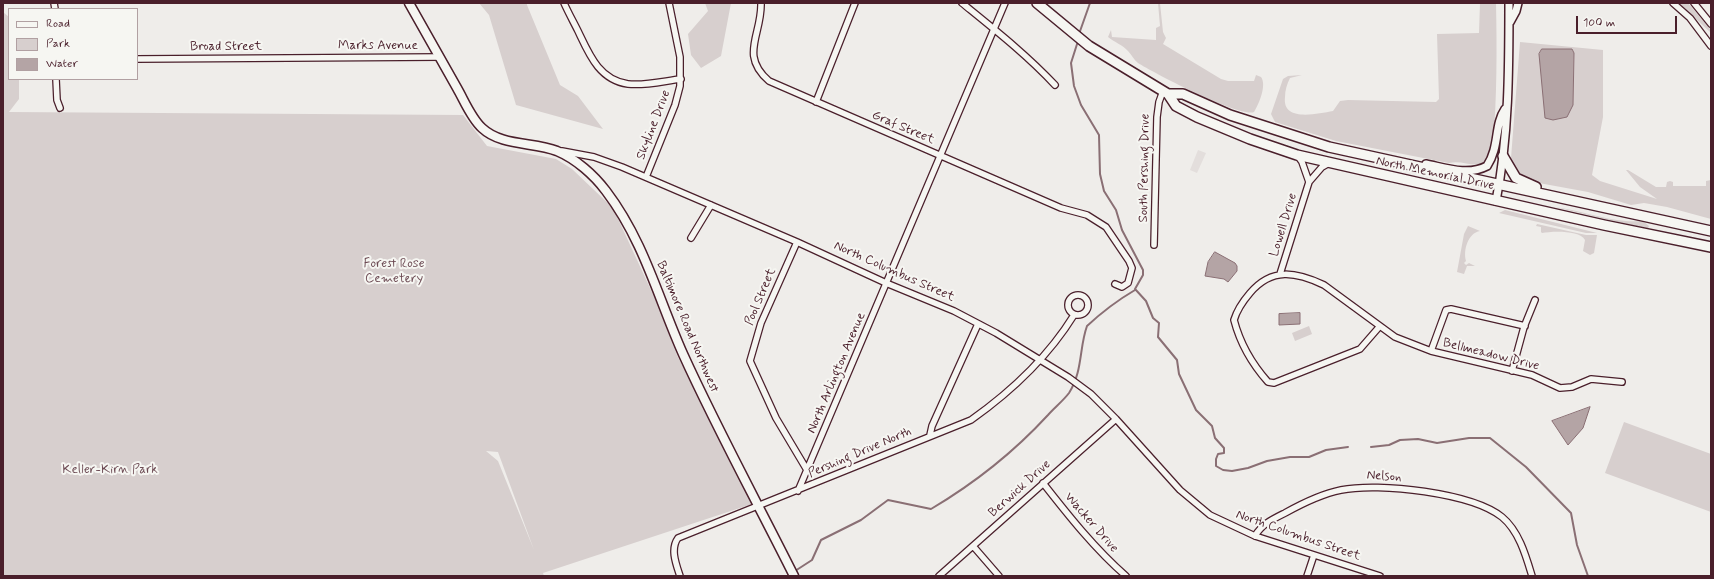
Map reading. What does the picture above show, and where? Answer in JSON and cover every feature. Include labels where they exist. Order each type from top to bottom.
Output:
[{"type":"main road","name":"North Columbus Street","points":[[410,3],[482,128],[499,138],[556,150]]},
{"type":"main road","name":"North Memorial Drive","points":[[1037,3],[1089,46],[1165,93],[1176,106],[1197,117],[1250,139],[1329,164],[1711,248]]},
{"type":"main road","name":"North Memorial Drive","points":[[1165,93],[1183,94],[1230,115],[1329,147],[1711,231]]},
{"type":"main road","name":"Baltimore Road Northwest","points":[[556,150],[575,161],[598,181],[622,214],[650,267],[682,353],[792,572]]},
{"type":"main road","name":"North Memorial Drive","points":[[1503,156],[1512,173],[1522,182],[1573,196],[1580,202]]},
{"type":"street","name":"Skyline Drive","points":[[564,3],[592,59],[604,74],[611,79],[624,83],[638,84],[681,79]]},
{"type":"street","name":"Skyline Drive","points":[[646,177],[675,105],[681,79],[680,57],[669,3]]},
{"type":"street","name":"Graf Street","points":[[762,3],[759,28],[753,46],[756,66],[762,74],[778,86],[1061,208],[1087,215],[1106,227],[1129,261],[1132,268],[1130,279],[1125,286],[1115,284]]},
{"type":"street","points":[[816,102],[855,3]]},
{"type":"street","points":[[962,3],[1041,70],[1055,85]]},
{"type":"street","name":"North Arlington Avenue","points":[[798,491],[1005,3]]},
{"type":"street","points":[[1496,201],[1503,156],[1509,3]]},
{"type":"street","points":[[1509,24],[1516,11],[1518,3]]},
{"type":"street","points":[[1673,3],[1690,18],[1711,46]]},
{"type":"street","points":[[1694,3],[1711,24]]},
{"type":"street","name":"Marks Avenue","points":[[316,57],[440,56]]},
{"type":"street","name":"Broad Street","points":[[138,59],[316,57]]},
{"type":"street","points":[[56,80],[56,92],[60,108]]},
{"type":"street","name":"South Pershing Drive","points":[[1154,245],[1158,102],[1165,93]]},
{"type":"street","points":[[1391,161],[1409,161],[1464,171],[1481,169],[1487,166],[1496,149],[1501,115],[1506,107]]},
{"type":"street","name":"North Columbus Street","points":[[556,150],[594,157],[646,177],[797,242],[886,284],[954,311],[1075,381],[1116,419],[1180,490],[1194,503],[1219,520],[1255,536],[1380,576]]},
{"type":"street","name":"Lowell Drive","points":[[1297,155],[1302,162],[1308,182]]},
{"type":"street","name":"Lowell Drive","points":[[1280,274],[1308,182],[1322,167],[1329,164]]},
{"type":"street","points":[[691,238],[711,205]]},
{"type":"street","name":"Pool Street","points":[[797,242],[761,324],[750,361],[776,418],[806,470]]},
{"type":"street","points":[[1280,274],[1264,280],[1256,286],[1247,297],[1234,320],[1239,339],[1268,382],[1274,383],[1360,349],[1380,326]]},
{"type":"street","name":"Bellmeadow Drive","points":[[1280,274],[1312,280],[1324,285],[1395,337],[1431,351],[1538,377],[1560,388],[1572,387],[1591,379],[1622,382]]},
{"type":"street","points":[[1512,371],[1534,300]]},
{"type":"street","points":[[1431,351],[1446,310],[1451,309],[1525,326]]},
{"type":"street","name":"Pershing Drive North","points":[[680,576],[676,562],[674,543],[678,538],[892,453],[930,435],[971,420],[1003,396],[1051,349],[1074,315]]},
{"type":"street","points":[[930,435],[932,426],[978,324]]},
{"type":"street","name":"Berwick Drive","points":[[939,576],[1116,419]]},
{"type":"street","name":"Wacker Drive","points":[[1043,483],[1073,520],[1113,565],[1126,576]]},
{"type":"street","name":"Nelson","points":[[1255,536],[1259,529],[1267,523],[1313,498],[1342,489],[1373,486],[1447,496],[1476,503],[1502,517],[1515,532],[1532,576]]},
{"type":"street","points":[[973,546],[999,576]]},
{"type":"street","points":[[1307,576],[1314,555]]},
{"type":"shaded area","points":[[1198,150],[1206,153],[1197,173],[1190,170]]},
{"type":"green space","points":[[479,3],[527,3],[560,85],[578,96],[603,129],[516,105],[489,15]]},
{"type":"green space","points":[[705,3],[731,3],[721,56],[701,68],[691,55],[688,34],[708,11]]},
{"type":"green space","points":[[1158,3],[1160,3],[1163,32],[1166,38],[1163,44],[1221,79],[1228,81],[1254,81],[1256,75],[1261,77],[1263,80],[1263,89],[1260,100],[1254,112],[1246,112],[1215,102],[1161,76],[1138,63],[1126,49],[1108,37],[1111,30],[1112,37],[1156,40],[1156,28],[1160,26]]},
{"type":"green space","points":[[1480,3],[1496,3],[1497,38],[1493,145],[1490,155],[1486,161],[1481,164],[1456,162],[1449,163],[1336,141],[1275,122],[1271,114],[1283,79],[1288,76],[1302,75],[1290,78],[1286,87],[1286,105],[1289,110],[1294,113],[1318,114],[1333,111],[1340,101],[1348,100],[1436,102],[1439,99],[1437,34],[1479,33]]},
{"type":"green space","points":[[1679,3],[1688,3],[1711,30],[1711,33]]},
{"type":"green space","name":"Forest Rose Cemetery","points":[[3,12],[8,16],[8,80],[19,80],[19,99],[9,112],[463,115],[487,146],[556,159],[572,169],[613,208],[656,301],[677,355],[752,504],[543,573],[544,576],[3,576]],"holes":[[[486,451],[498,452],[534,550],[498,461]]]},
{"type":"green space","points":[[1520,42],[1603,50],[1603,117],[1592,175],[1600,181],[1657,199],[1640,187],[1626,170],[1656,187],[1666,187],[1667,182],[1670,181],[1673,182],[1673,186],[1706,186],[1706,181],[1711,180],[1711,219],[1667,207],[1644,203],[1631,205],[1588,192],[1528,181],[1517,171],[1511,158]],"holes":[[[1572,49],[1574,53],[1573,105],[1541,68],[1539,54]]]},
{"type":"green space","points":[[1555,207],[1617,220],[1644,222],[1649,226],[1648,229]]},
{"type":"green space","points":[[1505,210],[1597,233],[1586,233],[1499,213]]},
{"type":"green space","points":[[1537,224],[1586,235],[1597,235],[1594,253],[1590,255],[1583,251],[1585,240],[1578,234],[1559,232],[1542,233],[1541,227],[1536,226]]},
{"type":"green space","points":[[1468,226],[1480,231],[1472,235],[1467,243],[1465,252],[1466,261],[1464,263],[1466,265],[1469,263],[1475,266],[1467,266],[1464,274],[1457,272],[1464,234]]},
{"type":"green space","points":[[1309,326],[1312,334],[1295,341],[1292,333]]},
{"type":"green space","points":[[1624,422],[1711,454],[1711,512],[1605,473]]},
{"type":"water","points":[[1542,49],[1572,49],[1574,53],[1573,105],[1567,117],[1553,120],[1545,118],[1539,54]]},
{"type":"water","points":[[1215,252],[1235,263],[1237,266],[1237,271],[1228,282],[1224,279],[1205,276],[1208,262]]},
{"type":"water","points":[[1300,313],[1300,324],[1279,325],[1279,314]]},
{"type":"water","points":[[1590,407],[1583,428],[1568,445],[1552,421]]},
{"type":"waterway","points":[[1079,34],[1090,3]]},
{"type":"waterway","points":[[1078,41],[1071,63],[1074,86],[1081,105],[1099,135],[1100,174],[1104,191],[1116,210],[1122,230],[1143,270],[1143,275],[1135,289],[1146,301],[1153,318],[1159,323],[1158,337],[1177,360],[1179,374],[1196,410],[1212,426],[1215,438],[1224,448],[1224,453],[1218,454],[1216,466],[1223,470],[1232,471],[1248,468],[1267,461],[1290,457],[1309,457],[1326,450],[1348,447]]},
{"type":"waterway","points":[[795,571],[812,560],[821,540],[861,520],[888,500],[931,509],[963,489],[1007,455],[1035,429],[1069,393],[1077,376],[1087,326],[1110,306],[1135,290]]},
{"type":"waterway","points":[[1371,447],[1389,445],[1400,440],[1418,439],[1437,443],[1469,438],[1490,438],[1526,467],[1571,513],[1577,545],[1588,576]]},
{"type":"park label","name":"Keller-Kirn Park","points":[[110,470]]}]
